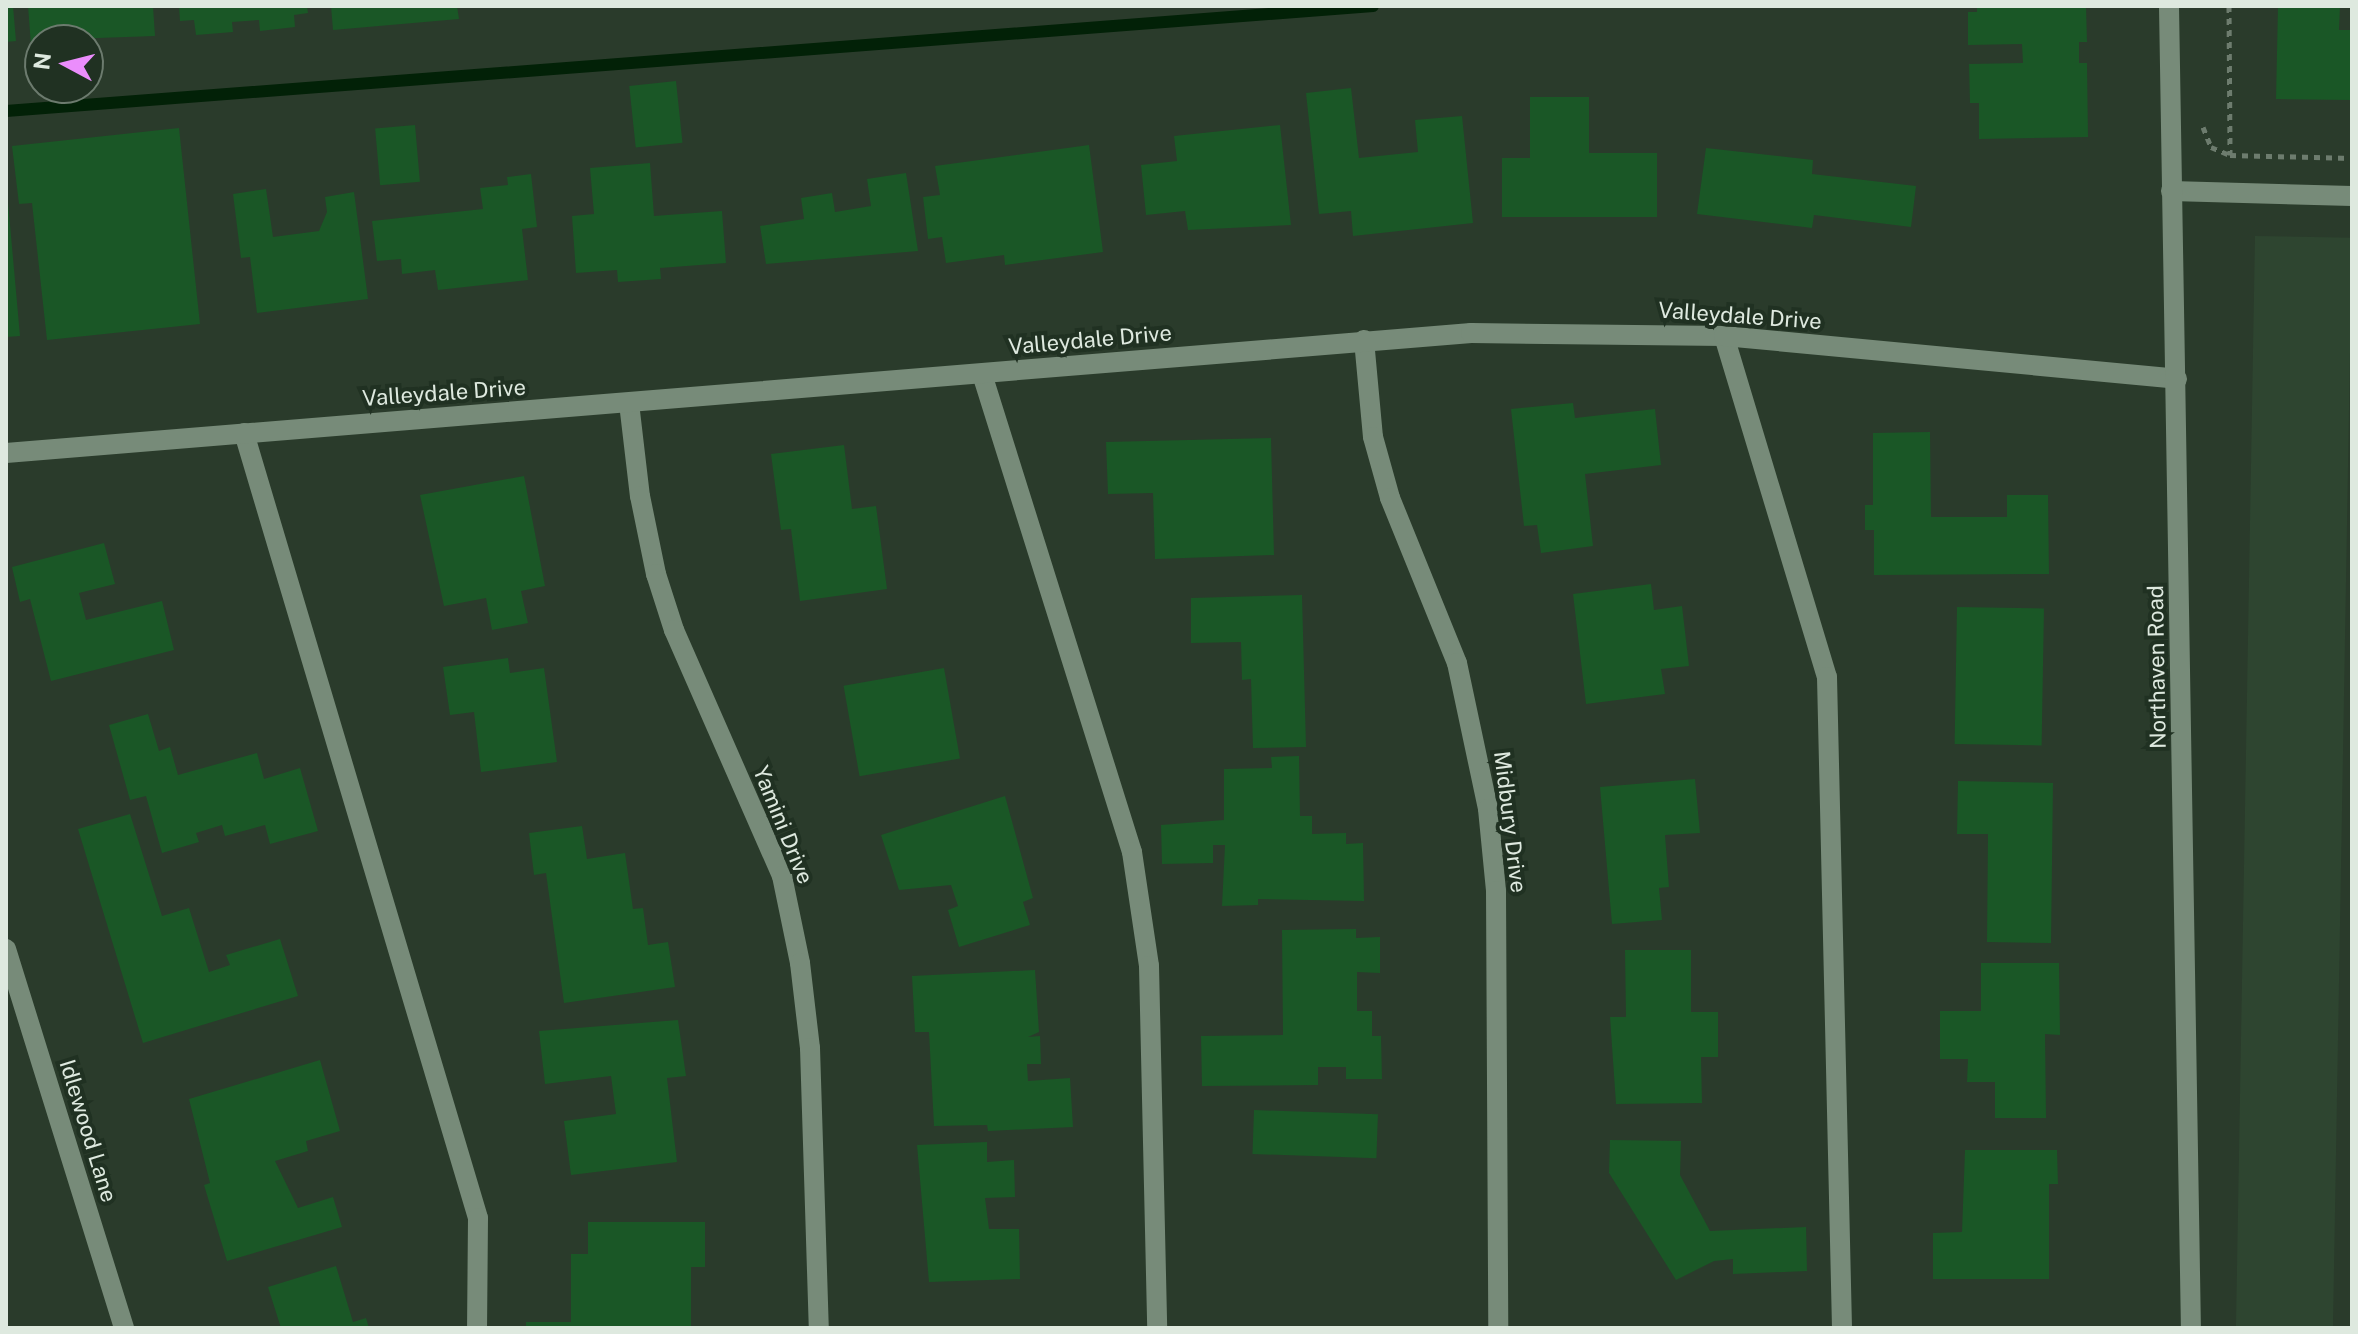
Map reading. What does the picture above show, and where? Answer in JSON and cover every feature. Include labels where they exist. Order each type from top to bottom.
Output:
[{"type":"street","name":"Northaven Road","points":[[2169,6],[2191,1328]]},
{"type":"street","points":[[2171,191],[2352,196]]},
{"type":"street","name":"Valleydale Drive","points":[[6,453],[1364,340],[1486,333],[1724,336],[2177,379]]},
{"type":"street","points":[[1724,336],[1827,677],[1842,1328]]},
{"type":"street","name":"Midbury Drive","points":[[1364,340],[1376,449],[1390,498],[1457,663],[1488,809],[1496,891],[1498,1328]]},
{"type":"street","points":[[982,374],[1132,852],[1149,966],[1157,1328]]},
{"type":"street","name":"Yamini Drive","points":[[629,403],[640,496],[656,574],[674,630],[782,876],[800,963],[810,1048],[819,1328]]},
{"type":"street","points":[[244,433],[478,1218],[477,1328]]},
{"type":"street","name":"Idlewood Lane","points":[[6,949],[124,1328]]},
{"type":"path","points":[[2229,6],[2230,155]]},
{"type":"path","points":[[2203,113],[2211,147],[2230,155],[2352,158]]},
{"type":"shaded area","points":[[2255,236],[2352,238],[2333,1328],[2236,1328]]},
{"type":"building","points":[[6,6],[13,6],[16,41],[6,42]]},
{"type":"building","points":[[28,6],[153,6],[155,36],[104,38],[104,24],[29,24]]},
{"type":"building","points":[[179,6],[307,6],[308,13],[294,15],[295,27],[260,31],[259,20],[232,22],[233,32],[196,35],[194,20],[180,21]]},
{"type":"building","points":[[331,6],[457,6],[459,19],[333,30]]},
{"type":"building","points":[[1977,6],[2086,6],[2087,42],[2079,42],[2079,63],[2087,63],[2088,137],[1979,139],[1979,103],[1970,103],[1969,64],[2023,63],[2022,44],[1968,45],[1968,12],[1977,12]]},
{"type":"building","points":[[2278,6],[2340,6],[2339,30],[2352,30],[2352,100],[2276,99]]},
{"type":"building","points":[[676,81],[682,143],[636,148],[629,86]]},
{"type":"building","points":[[1351,88],[1359,158],[1418,152],[1415,120],[1462,116],[1473,223],[1353,236],[1351,211],[1319,214],[1306,93]]},
{"type":"building","points":[[1530,97],[1589,97],[1589,153],[1657,153],[1657,217],[1502,217],[1502,158],[1530,158]]},
{"type":"building","points":[[415,125],[420,182],[380,185],[375,128]]},
{"type":"building","points":[[1280,125],[1291,225],[1188,230],[1185,211],[1146,215],[1141,165],[1177,161],[1174,136]]},
{"type":"building","points":[[179,128],[200,324],[47,340],[32,203],[19,204],[12,146]]},
{"type":"building","points":[[1089,145],[1103,252],[1005,265],[1004,255],[946,263],[942,237],[928,239],[923,197],[940,195],[935,166]]},
{"type":"building","points":[[1706,148],[1813,160],[1812,174],[1916,186],[1911,227],[1814,215],[1812,228],[1697,214]]},
{"type":"building","points":[[650,163],[654,216],[722,211],[726,263],[660,268],[661,279],[618,282],[617,270],[576,273],[572,216],[594,214],[590,168]]},
{"type":"building","points":[[906,173],[918,251],[766,264],[760,226],[804,219],[801,198],[832,193],[835,212],[871,206],[867,179]]},
{"type":"building","points":[[531,174],[537,227],[522,229],[528,280],[438,290],[435,270],[402,274],[401,259],[377,261],[372,221],[483,209],[480,188],[508,185],[507,177]]},
{"type":"building","points":[[6,180],[20,336],[6,337]]},
{"type":"building","points":[[266,189],[273,237],[319,231],[327,212],[325,197],[354,192],[368,299],[257,313],[250,257],[241,258],[233,194]]},
{"type":"building","points":[[1573,403],[1575,418],[1655,409],[1661,465],[1585,474],[1593,546],[1541,553],[1537,525],[1524,526],[1511,409]]},
{"type":"building","points":[[1930,432],[1931,517],[2007,517],[2007,495],[2048,495],[2049,574],[1874,575],[1874,530],[1865,530],[1865,505],[1873,505],[1873,433]]},
{"type":"building","points":[[1271,438],[1274,555],[1155,559],[1153,493],[1108,494],[1106,442]]},
{"type":"building","points":[[844,445],[852,509],[876,506],[887,589],[800,601],[791,529],[781,530],[771,454]]},
{"type":"building","points":[[524,476],[545,586],[521,591],[528,623],[492,630],[486,598],[444,606],[420,495]]},
{"type":"building","points":[[104,543],[115,584],[79,593],[86,620],[162,601],[174,650],[51,681],[30,599],[20,602],[12,567]]},
{"type":"building","points":[[1651,584],[1654,610],[1682,606],[1689,666],[1661,669],[1665,694],[1586,704],[1573,594]]},
{"type":"building","points":[[1302,595],[1306,747],[1253,748],[1251,679],[1242,680],[1241,642],[1191,643],[1191,598]]},
{"type":"building","points":[[1957,607],[2044,609],[2042,745],[1955,744]]},
{"type":"building","points":[[508,658],[510,673],[544,668],[557,762],[481,772],[474,712],[450,715],[443,667]]},
{"type":"building","points":[[944,668],[960,759],[860,776],[844,686]]},
{"type":"building","points":[[148,714],[159,751],[170,747],[178,775],[257,753],[264,779],[300,768],[318,831],[270,844],[265,825],[225,836],[222,825],[196,833],[199,842],[162,853],[146,796],[130,800],[109,725]]},
{"type":"building","points":[[1299,756],[1300,816],[1312,816],[1312,834],[1346,833],[1346,844],[1363,843],[1364,901],[1258,899],[1258,905],[1222,906],[1225,845],[1213,845],[1213,863],[1162,864],[1161,825],[1224,820],[1224,769],[1272,768],[1271,757]]},
{"type":"building","points":[[1695,779],[1700,833],[1665,835],[1669,887],[1659,888],[1662,920],[1612,924],[1600,787]]},
{"type":"building","points":[[1958,781],[2053,783],[2051,943],[1987,942],[1988,834],[1957,834]]},
{"type":"building","points":[[1005,796],[1033,898],[1023,902],[1030,925],[959,947],[948,910],[958,906],[951,885],[899,890],[881,835]]},
{"type":"building","points":[[130,814],[162,916],[189,908],[209,972],[230,965],[226,955],[280,939],[298,996],[143,1043],[78,829]]},
{"type":"building","points":[[582,826],[587,859],[625,853],[633,909],[643,908],[648,945],[668,942],[675,987],[564,1003],[546,873],[534,875],[529,833]]},
{"type":"building","points":[[1356,929],[1356,938],[1380,937],[1380,973],[1357,972],[1357,1011],[1372,1011],[1372,1036],[1381,1036],[1382,1079],[1346,1079],[1346,1067],[1318,1067],[1318,1085],[1202,1086],[1201,1036],[1283,1035],[1282,930]]},
{"type":"building","points":[[1625,950],[1691,950],[1691,1012],[1718,1012],[1718,1057],[1701,1057],[1702,1103],[1616,1104],[1610,1017],[1626,1017]]},
{"type":"building","points":[[1981,963],[2059,963],[2060,1035],[2045,1034],[2046,1118],[1995,1118],[1995,1082],[1967,1082],[1968,1059],[1940,1059],[1940,1011],[1981,1011]]},
{"type":"building","points":[[1035,970],[1039,1032],[1028,1037],[1040,1036],[1041,1064],[1027,1064],[1028,1081],[1070,1078],[1073,1127],[988,1131],[987,1125],[934,1126],[929,1032],[915,1032],[912,976]]},
{"type":"building","points":[[678,1020],[686,1076],[667,1078],[677,1162],[571,1175],[564,1121],[616,1114],[611,1076],[545,1084],[539,1031]]},
{"type":"building","points":[[320,1060],[340,1131],[306,1141],[308,1151],[275,1161],[298,1208],[333,1197],[342,1227],[227,1261],[204,1185],[210,1183],[189,1099]]},
{"type":"building","points":[[1254,1110],[1378,1114],[1376,1158],[1252,1154]]},
{"type":"building","points":[[1610,1140],[1681,1141],[1680,1175],[1710,1231],[1806,1227],[1807,1271],[1733,1274],[1733,1259],[1714,1261],[1676,1280],[1609,1173]]},
{"type":"building","points":[[987,1142],[987,1162],[1014,1160],[1015,1197],[985,1198],[989,1229],[1019,1229],[1020,1279],[929,1282],[917,1145]]},
{"type":"building","points":[[1965,1150],[2057,1150],[2058,1184],[2049,1184],[2049,1279],[1933,1279],[1933,1233],[1962,1232]]},
{"type":"building","points":[[588,1222],[705,1222],[705,1267],[691,1267],[691,1328],[526,1328],[526,1322],[571,1322],[571,1254],[588,1254]]},
{"type":"building","points":[[336,1266],[353,1322],[366,1318],[369,1328],[281,1328],[268,1287]]},
{"type":"waterway","points":[[6,111],[1373,6]]}]
